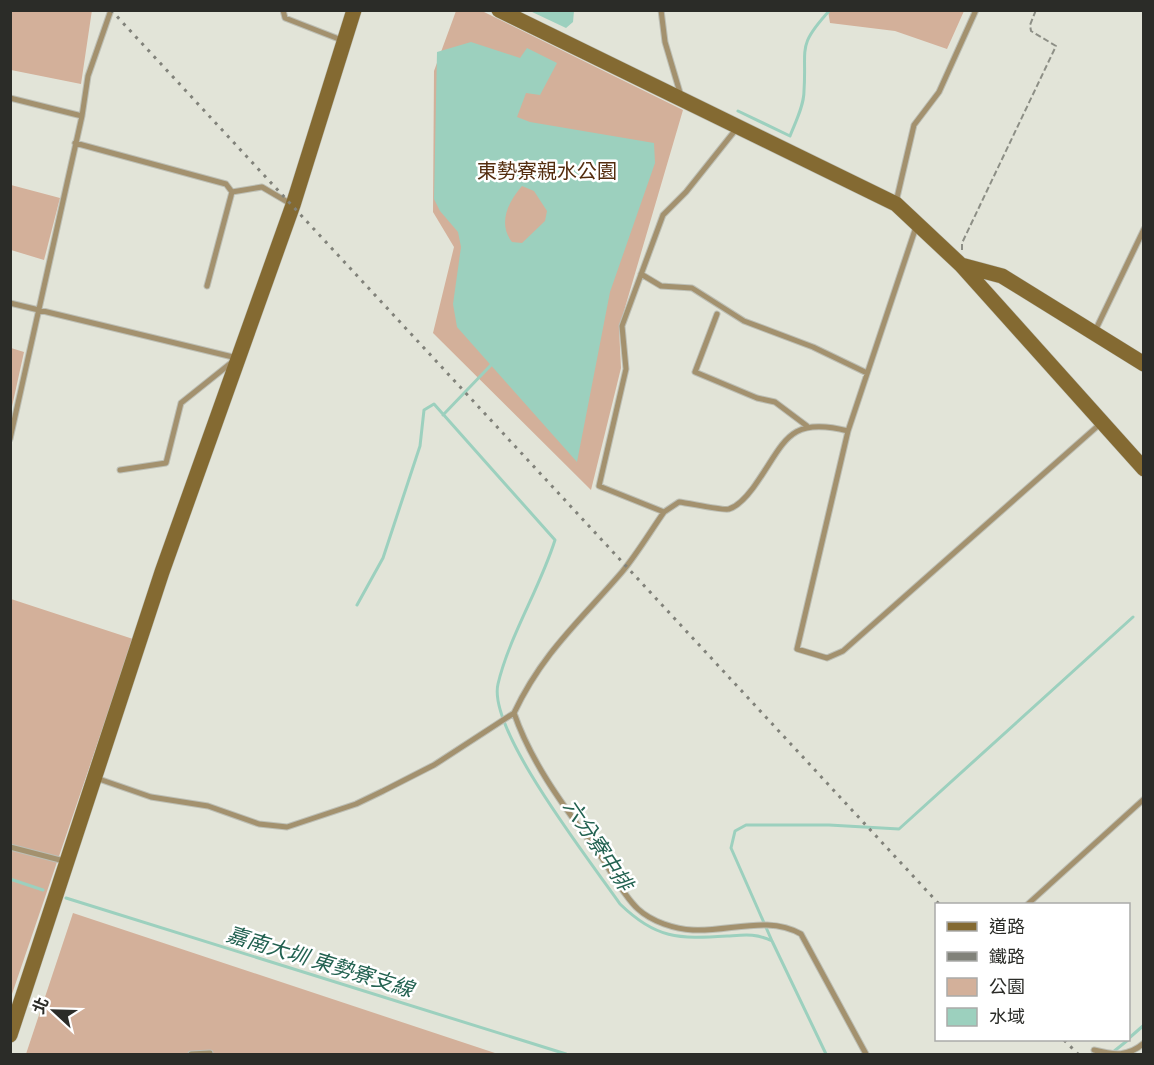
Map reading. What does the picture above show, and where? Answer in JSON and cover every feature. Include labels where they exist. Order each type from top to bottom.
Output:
[{"type":"street","points":[[10,1035],[162,572],[293,205],[354,10]]},
{"type":"street","points":[[499,10],[896,204],[961,265],[1143,469]]},
{"type":"street","points":[[961,265],[1002,276],[1143,364]]},
{"type":"lane","points":[[10,439],[82,116],[88,76],[111,10]]},
{"type":"lane","points":[[283,10],[285,18],[345,42]]},
{"type":"lane","points":[[661,10],[665,42],[682,100]]},
{"type":"lane","points":[[896,204],[914,125],[939,92],[976,10]]},
{"type":"lane","points":[[10,98],[82,116]]},
{"type":"lane","points":[[664,512],[599,486],[626,369],[621,332],[663,215],[686,192],[738,127]]},
{"type":"lane","points":[[75,143],[226,184],[232,192]]},
{"type":"lane","points":[[232,192],[262,187],[293,205]]},
{"type":"lane","points":[[207,286],[232,192]]},
{"type":"lane","points":[[917,222],[848,431],[796,649],[827,658],[843,651],[1102,423]]},
{"type":"lane","points":[[1094,332],[1143,229]]},
{"type":"lane","points":[[641,274],[661,286],[692,288],[744,321],[813,347],[867,373]]},
{"type":"lane","points":[[10,303],[238,358]]},
{"type":"lane","points":[[717,314],[695,372],[758,398],[775,402],[807,426]]},
{"type":"lane","points":[[120,470],[166,463],[181,403],[238,358]]},
{"type":"lane","points":[[94,777],[151,797],[208,806],[259,824],[287,827],[356,804],[434,765],[512,715],[527,685],[555,644],[623,571],[664,512],[680,502],[705,504],[723,511],[731,509],[747,496],[793,432],[807,426],[828,426],[848,431]]},
{"type":"lane","points":[[512,715],[524,742],[552,788],[636,907],[660,922],[694,930],[774,926],[788,927],[801,934],[866,1054]]},
{"type":"lane","points":[[1029,903],[1143,799]]},
{"type":"lane","points":[[10,847],[67,861]]},
{"type":"lane","points":[[1094,1050],[1111,1054],[1127,1054],[1143,1043]]},
{"type":"lane","points":[[191,1054],[210,1053]]},
{"type":"path","points":[[961,265],[962,243],[1056,46],[1031,31],[1030,25],[1036,10]]},
{"type":"green space","points":[[92,10],[81,84],[11,70],[11,11]]},
{"type":"green space","points":[[828,10],[964,11],[947,49],[895,31],[830,23]]},
{"type":"green space","name":"東勢寮親水公園","points":[[456,11],[482,11],[683,110],[619,328],[621,368],[591,490],[433,333],[454,247],[433,212],[434,71]]},
{"type":"green space","points":[[11,185],[60,198],[44,260],[11,250]]},
{"type":"green space","points":[[10,348],[24,352],[11,411]]},
{"type":"green space","points":[[11,599],[133,639],[11,997]]},
{"type":"green space","points":[[73,913],[498,1054],[26,1054]]},
{"type":"water","points":[[530,11],[574,11],[573,22],[566,28]]},
{"type":"water","name":"東勢寮親水公園","points":[[471,42],[520,58],[527,48],[557,63],[540,95],[526,93],[517,117],[530,122],[654,143],[655,163],[610,292],[577,462],[457,327],[453,304],[461,247],[458,232],[440,211],[434,199],[437,52]],"holes":[[[522,186],[534,191],[547,211],[545,221],[522,243],[512,242],[505,227],[509,205]]]},
{"type":"waterway","points":[[738,111],[790,136],[803,103],[805,48],[812,32],[830,10]]},
{"type":"waterway","points":[[443,415],[491,365]]},
{"type":"waterway","name":"六分寮中排","points":[[357,605],[383,558],[420,446],[424,410],[434,404],[555,540],[509,648],[498,684],[499,705],[508,732],[524,763],[587,858],[620,904],[633,916],[669,934],[695,937],[750,935],[772,941],[826,1054]]},
{"type":"waterway","points":[[772,941],[731,848],[735,831],[746,825],[829,825],[899,829],[1133,617]]},
{"type":"waterway","name":"嘉南大圳 東勢寮支線","points":[[10,879],[43,890]]},
{"type":"waterway","name":"嘉南大圳 東勢寮支線","points":[[66,898],[566,1054]]},
{"type":"waterway","name":"嘉南大圳 東勢寮支線","points":[[1130,1037],[1144,1025]]},
{"type":"waterway","name":"嘉南大圳 東勢寮支線","points":[[1113,1052],[1127,1041]]},
{"type":"railway","points":[[111,10],[938,903]]},
{"type":"railway","points":[[1065,1041],[1078,1054]]}]
